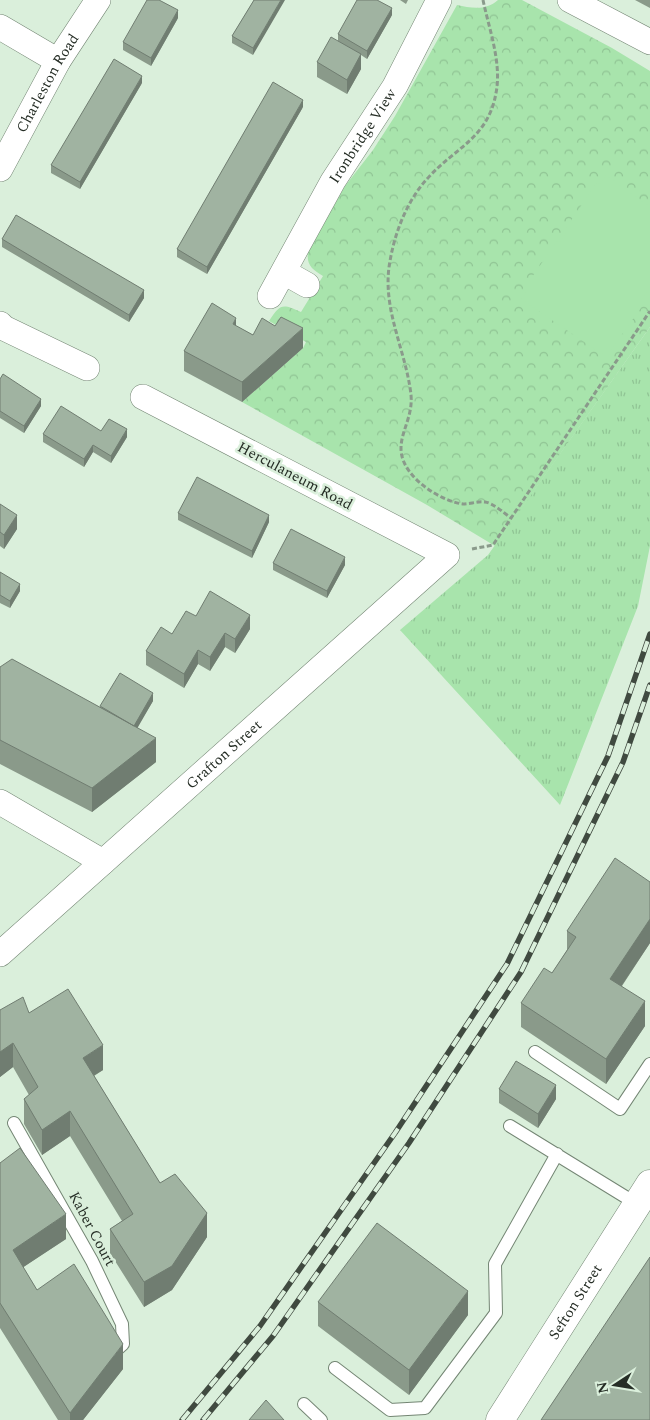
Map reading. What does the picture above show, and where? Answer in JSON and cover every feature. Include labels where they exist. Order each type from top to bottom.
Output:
[{"type":"street","name":"Charleston Road","points":[[0,168],[58,62],[98,0]]},
{"type":"street","name":"Ironbridge View","points":[[270,296],[334,181],[395,86],[439,0]]},
{"type":"street","points":[[570,0],[650,42]]},
{"type":"street","points":[[0,27],[58,62]]},
{"type":"street","points":[[284,272],[307,285]]},
{"type":"street","points":[[1,328],[87,368]]},
{"type":"street","name":"Herculaneum Road","points":[[143,396],[447,555]]},
{"type":"street","name":"Grafton Street","points":[[0,954],[447,555]]},
{"type":"street","points":[[0,802],[103,862]]},
{"type":"street","name":"Sefton Street","points":[[500,1420],[644,1194]]},
{"type":"lane","points":[[535,1052],[620,1109],[650,1064]]},
{"type":"lane","name":"Kaber Court","points":[[14,1122],[92,1261],[122,1324],[123,1344],[113,1353]]},
{"type":"lane","points":[[510,1126],[557,1154],[644,1194]]},
{"type":"lane","points":[[335,1368],[390,1410],[424,1408],[496,1314],[495,1264],[557,1154]]},
{"type":"lane","points":[[304,1404],[321,1420]]},
{"type":"lane","points":[[381,1420],[390,1410]]},
{"type":"path","points":[[483,0],[497,66],[496,93],[489,118],[472,141],[451,155],[426,179],[407,209],[395,242],[390,263],[389,298],[391,316],[411,396],[408,420],[401,441],[401,455],[406,466],[414,478],[436,494],[463,504],[486,502],[511,518]]},
{"type":"path","points":[[447,555],[493,544],[650,311]]},
{"type":"green space","points":[[498,0],[522,0],[612,48],[650,71],[650,327],[495,546],[427,505],[242,402],[303,348],[306,342],[269,321],[279,308],[285,306],[301,312],[323,276],[316,272],[309,264],[308,252],[345,186],[373,150],[395,116],[457,5],[473,8],[483,7]]},
{"type":"green space","points":[[606,175],[650,207],[650,291],[648,290],[642,299],[645,302],[611,350],[607,348],[602,354],[521,299],[526,292],[523,290],[557,241],[560,242],[566,233],[564,231],[597,182],[600,184]]},
{"type":"green space","points":[[650,327],[650,546],[638,606],[560,805],[400,630],[488,555]]},
{"type":"building","points":[[147,0],[159,0],[178,10],[151,58],[123,42]]},
{"type":"building","points":[[254,0],[281,0],[253,48],[232,36]]},
{"type":"building","points":[[357,0],[377,0],[392,8],[367,51],[338,34]]},
{"type":"building","points":[[331,37],[361,54],[347,80],[317,62]]},
{"type":"building","points":[[114,59],[142,76],[80,182],[51,165]]},
{"type":"building","points":[[273,82],[303,100],[207,267],[177,249]]},
{"type":"building","points":[[16,215],[144,290],[129,315],[2,239]]},
{"type":"building","points":[[212,303],[236,318],[233,324],[253,335],[262,318],[275,326],[281,317],[303,328],[242,382],[184,351]]},
{"type":"building","points":[[3,374],[41,399],[24,426],[0,411],[0,379]]},
{"type":"building","points":[[61,406],[101,431],[109,419],[127,429],[111,456],[93,445],[84,459],[43,434]]},
{"type":"building","points":[[197,477],[269,515],[252,551],[178,513]]},
{"type":"building","points":[[0,504],[17,515],[4,535],[0,532]]},
{"type":"building","points":[[291,529],[345,557],[327,591],[273,563]]},
{"type":"building","points":[[0,572],[20,584],[10,601],[0,595]]},
{"type":"building","points":[[210,591],[250,615],[235,639],[225,633],[210,657],[198,650],[184,674],[146,651],[161,627],[172,634],[186,611],[196,616]]},
{"type":"building","points":[[12,659],[156,738],[92,788],[0,740],[0,667]]},
{"type":"building","points":[[120,673],[153,693],[134,726],[100,706]]},
{"type":"building","points":[[615,858],[650,882],[650,919],[610,979],[645,1001],[606,1059],[521,1003],[544,968],[552,973],[576,937],[567,931]]},
{"type":"building","points":[[68,989],[103,1045],[83,1058],[160,1183],[175,1174],[207,1213],[172,1266],[144,1282],[110,1229],[133,1214],[70,1111],[42,1130],[24,1099],[38,1087],[13,1043],[0,1052],[0,1010],[23,997],[29,1013]]},
{"type":"building","points":[[516,1061],[556,1085],[538,1114],[499,1089]]},
{"type":"building","points":[[20,1148],[66,1214],[13,1250],[37,1290],[74,1264],[123,1344],[70,1413],[0,1303],[0,1163]]},
{"type":"building","points":[[377,1223],[468,1291],[409,1370],[318,1302]]},
{"type":"building","points":[[650,1257],[650,1420],[541,1420]]},
{"type":"building","points":[[266,1400],[284,1420],[249,1420]]},
{"type":"railway","points":[[182,1420],[260,1326],[395,1133],[507,964],[608,756],[650,634]]},
{"type":"railway","points":[[203,1420],[273,1336],[409,1143],[521,972],[623,762],[650,685]]}]
